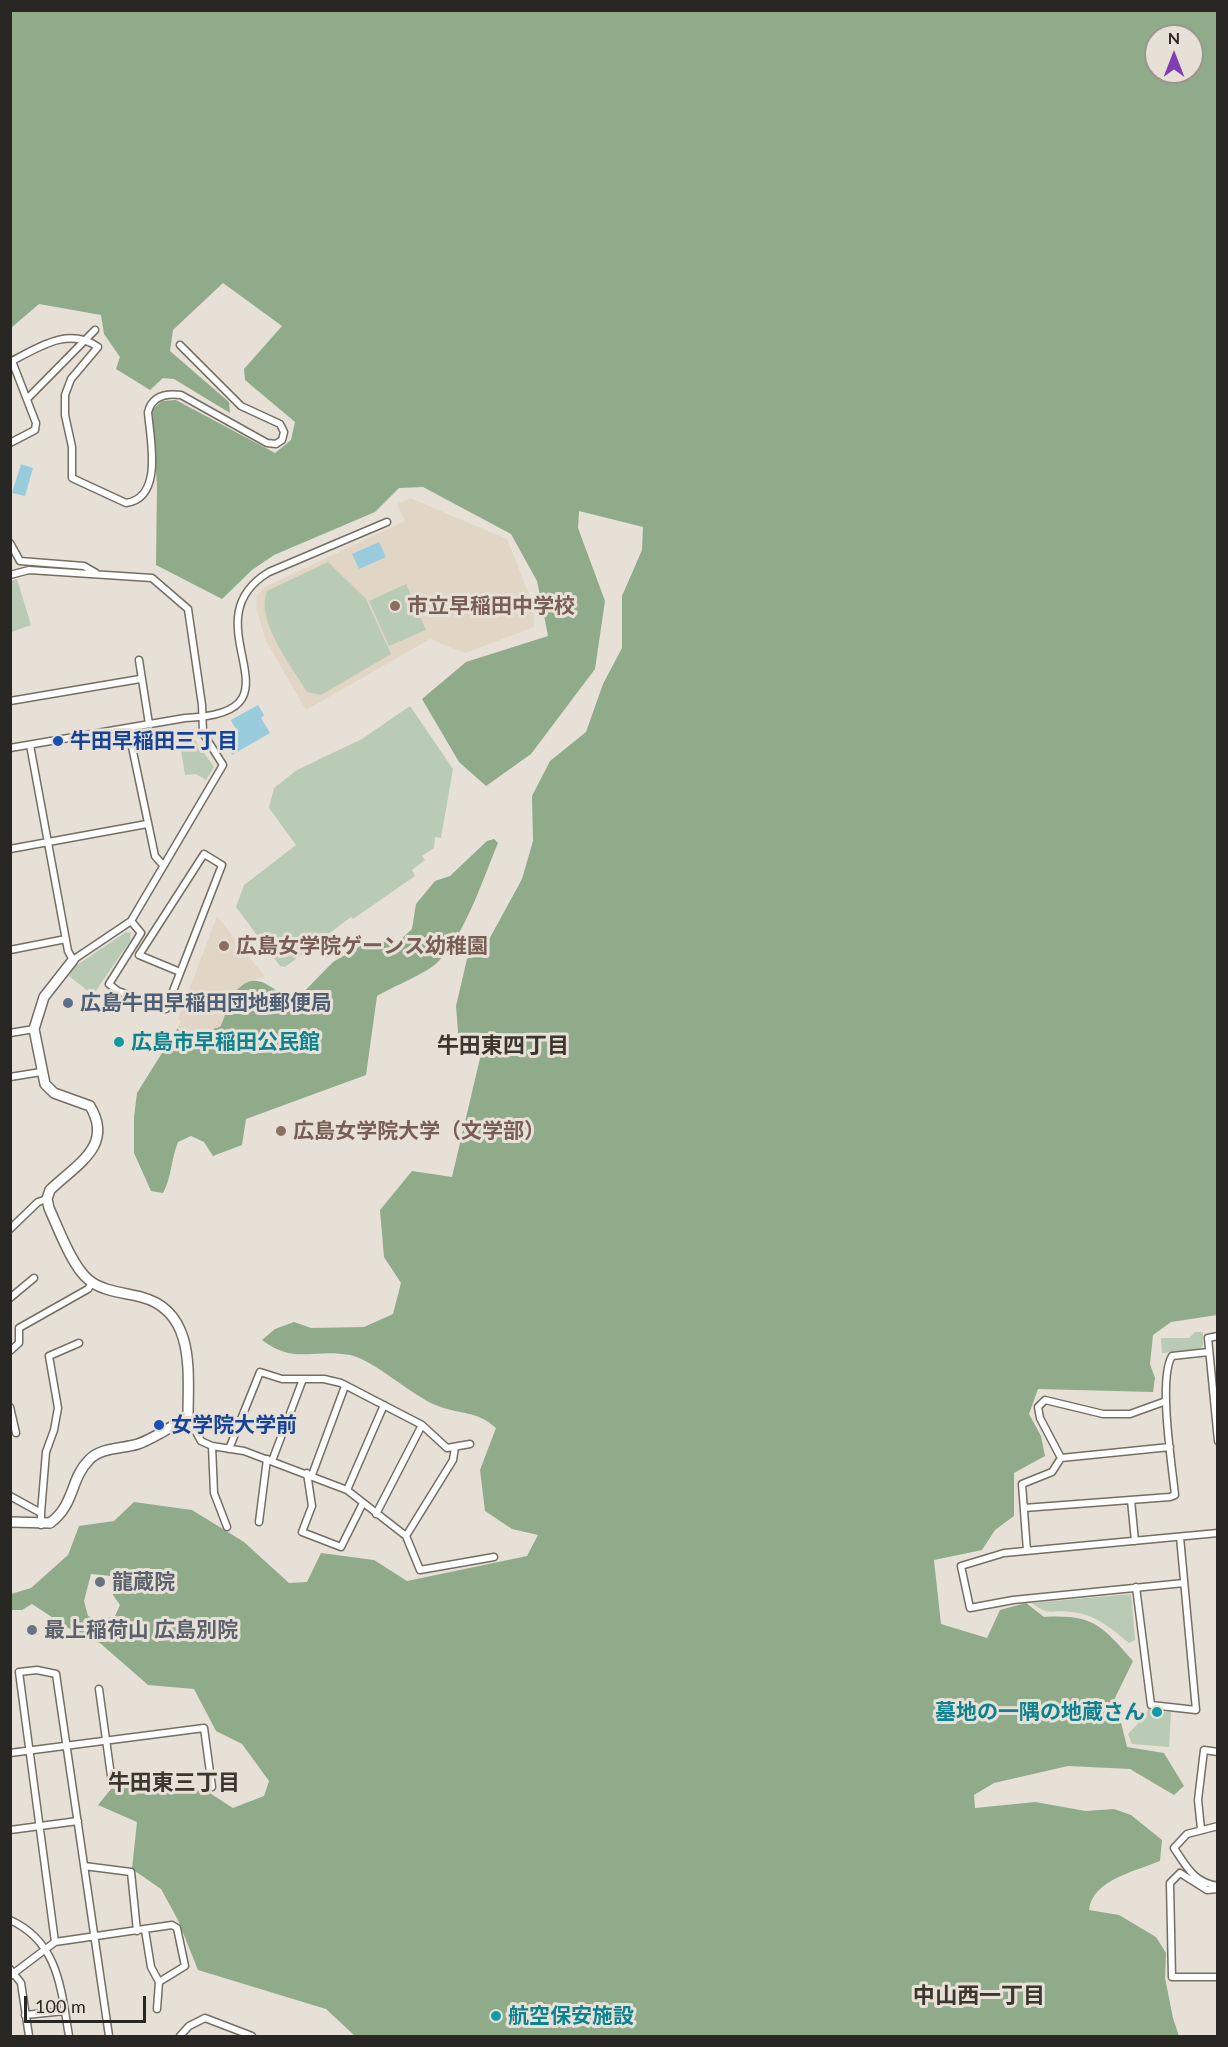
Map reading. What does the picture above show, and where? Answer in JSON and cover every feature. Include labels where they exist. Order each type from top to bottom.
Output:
[{"type":"street","points":[[27,399],[95,330]]},
{"type":"street","points":[[10,443],[35,430],[36,423],[11,361],[56,338],[87,339],[98,347],[71,379],[64,395],[65,415],[72,447],[72,478],[126,503],[135,502],[144,495],[149,484],[151,468],[148,412],[150,404],[157,398],[170,393],[181,395],[267,443],[276,444],[282,440],[284,432],[280,424],[241,406],[180,345]]},
{"type":"street","points":[[10,748],[202,717],[226,711],[238,704],[245,694],[247,682],[236,630],[236,613],[245,594],[257,579],[387,522]]},
{"type":"street","points":[[10,543],[20,561],[84,566],[99,575]]},
{"type":"street","points":[[10,575],[29,570],[152,578],[188,609],[203,733],[223,765],[162,864],[131,921],[73,960],[44,996],[34,1029],[45,1084],[54,1093],[90,1106],[98,1119],[100,1132],[90,1152],[50,1190],[47,1199],[49,1208],[80,1270],[92,1283],[152,1300],[169,1311],[187,1347],[188,1417],[201,1441],[212,1446],[270,1460],[347,1490],[406,1536],[420,1570],[494,1557]]},
{"type":"street","points":[[139,660],[149,724]]},
{"type":"street","points":[[10,701],[141,679]]},
{"type":"street","points":[[129,728],[147,824],[155,856],[162,864]]},
{"type":"street","points":[[30,744],[66,939],[73,960]]},
{"type":"street","points":[[10,849],[147,824]]},
{"type":"street","points":[[131,921],[141,933],[109,984],[118,991],[166,1009],[222,865],[204,854],[139,956],[180,972]]},
{"type":"street","points":[[10,950],[66,939]]},
{"type":"street","points":[[10,1033],[34,1029]]},
{"type":"street","points":[[10,1077],[41,1072]]},
{"type":"street","points":[[10,1229],[39,1202],[47,1199]]},
{"type":"street","points":[[10,1298],[34,1278]]},
{"type":"street","points":[[10,1351],[19,1342],[19,1328],[88,1289],[92,1283]]},
{"type":"street","points":[[1218,1336],[1208,1338],[1218,1441]]},
{"type":"street","points":[[41,1524],[46,1452],[58,1408],[49,1356],[79,1343]]},
{"type":"street","points":[[1024,1508],[1175,1495],[1166,1401],[1168,1364],[1172,1356],[1209,1352]]},
{"type":"street","points":[[230,1449],[260,1372],[282,1378],[324,1379],[345,1386],[422,1425],[447,1448],[470,1444]]},
{"type":"street","points":[[259,1522],[270,1460],[303,1379]]},
{"type":"street","points":[[345,1386],[310,1474],[312,1506],[302,1532],[342,1547],[363,1503]]},
{"type":"street","points":[[1061,1458],[1040,1419],[1038,1407],[1045,1400],[1103,1414],[1130,1414],[1166,1401]]},
{"type":"street","points":[[347,1490],[384,1405]]},
{"type":"street","points":[[10,1407],[16,1433]]},
{"type":"street","points":[[10,1522],[50,1523],[61,1515],[82,1468],[90,1458],[101,1452],[138,1444],[188,1417]]},
{"type":"street","points":[[376,1514],[422,1425]]},
{"type":"street","points":[[212,1446],[214,1493],[227,1527]]},
{"type":"street","points":[[406,1536],[453,1460],[455,1447]]},
{"type":"street","points":[[1061,1458],[1170,1447]]},
{"type":"street","points":[[1027,1551],[1022,1484],[1052,1472],[1061,1458]]},
{"type":"street","points":[[10,1496],[41,1513]]},
{"type":"street","points":[[1131,1500],[1135,1541]]},
{"type":"street","points":[[1184,1583],[1013,1600],[970,1608],[961,1566],[1004,1553],[1218,1533]]},
{"type":"street","points":[[1136,1587],[1151,1705],[1196,1710],[1180,1537]]},
{"type":"street","points":[[55,1942],[19,1672],[37,1670],[56,1674],[109,2037]]},
{"type":"street","points":[[99,1689],[112,1783]]},
{"type":"street","points":[[10,1753],[204,1728],[212,1787]]},
{"type":"street","points":[[1201,1829],[1198,1800],[1204,1750],[1218,1752]]},
{"type":"street","points":[[10,1830],[78,1821]]},
{"type":"street","points":[[1218,1826],[1187,1834],[1174,1848],[1185,1869],[1205,1884],[1218,1888]]},
{"type":"street","points":[[84,1866],[131,1872],[137,1931]]},
{"type":"street","points":[[1218,1888],[1207,1890],[1180,1873],[1170,1883],[1172,1977],[1218,1977]]},
{"type":"street","points":[[10,1920],[21,1925],[46,1947],[59,1974],[69,2037]]},
{"type":"street","points":[[29,2037],[21,1983],[12,1972],[55,1942],[172,1925],[177,1928],[185,1966],[159,1982]]},
{"type":"street","points":[[146,1930],[151,1967],[159,1982],[157,2009]]},
{"type":"street","points":[[26,2015],[65,2010]]},
{"type":"street","points":[[182,2034],[205,2018],[252,2037]]},
{"type":"street","points":[[182,2034],[190,2037]]},
{"type":"shaded area","name":"市立早稲田中学校","points":[[410,498],[507,539],[533,604],[534,627],[465,653],[430,639],[306,710],[266,641],[256,608],[257,595],[265,587],[405,521],[397,504]]},
{"type":"shaded area","name":"広島女学院ゲーンス幼稚園","points":[[217,916],[265,977],[254,979],[220,1027],[195,1034],[177,1029],[181,1021],[178,1019]]},
{"type":"green space","points":[[11,11],[1217,11],[1217,1315],[1171,1322],[1153,1335],[1150,1364],[1155,1378],[1153,1392],[1038,1389],[1029,1414],[1041,1436],[1045,1456],[1014,1473],[1014,1516],[995,1530],[982,1550],[934,1560],[941,1624],[987,1638],[1000,1610],[1026,1603],[1044,1617],[1075,1618],[1096,1625],[1113,1639],[1133,1661],[1115,1698],[1127,1747],[1164,1753],[1184,1786],[1174,1795],[1130,1769],[1068,1766],[994,1783],[974,1795],[975,1808],[1035,1802],[1086,1811],[1114,1809],[1131,1815],[1162,1840],[1160,1861],[1106,1884],[1092,1900],[1089,1910],[1119,1915],[1156,1937],[1166,1953],[1165,1978],[1179,2036],[355,2036],[326,2009],[198,1970],[178,1920],[161,1889],[132,1869],[137,1822],[98,1805],[111,1789],[170,1786],[208,1792],[233,1808],[264,1796],[269,1781],[242,1744],[216,1731],[194,1689],[148,1685],[100,1643],[82,1637],[32,1604],[22,1610],[11,1610],[11,1594],[31,1588],[68,1555],[79,1526],[114,1521],[134,1502],[192,1510],[244,1542],[289,1583],[307,1582],[321,1553],[374,1560],[407,1581],[527,1556],[538,1535],[512,1529],[485,1511],[480,1470],[496,1428],[489,1422],[438,1406],[359,1358],[337,1353],[284,1352],[262,1340],[275,1329],[294,1322],[311,1328],[364,1327],[393,1314],[401,1283],[384,1257],[380,1210],[412,1171],[452,1177],[481,1054],[459,1045],[456,1006],[467,959],[486,945],[522,879],[533,841],[532,796],[550,761],[586,732],[603,684],[622,648],[622,596],[642,550],[643,527],[579,511],[578,528],[605,601],[595,669],[531,754],[486,786],[459,762],[422,699],[466,662],[548,636],[537,581],[511,534],[423,487],[399,488],[375,512],[274,555],[252,570],[222,599],[156,565],[157,485],[152,410],[162,401],[176,400],[275,453],[291,440],[295,422],[245,380],[244,369],[282,326],[223,283],[173,330],[170,351],[229,402],[230,413],[174,379],[163,378],[150,390],[116,369],[120,357],[104,334],[101,315],[39,304],[11,328]],"holes":[[[91,1574],[111,1576],[113,1595],[120,1605],[115,1616],[100,1620],[88,1616],[84,1601]]]},
{"type":"green space","points":[[328,562],[366,599],[391,654],[321,695],[307,692],[285,657],[270,629],[265,603],[267,591]]},
{"type":"green space","points":[[17,579],[31,625],[11,632],[11,581]]},
{"type":"green space","points":[[406,584],[426,630],[389,646],[369,601]]},
{"type":"green space","points":[[410,706],[453,769],[441,838],[435,837],[434,848],[422,856],[425,860],[412,870],[415,876],[353,919],[351,917],[285,967],[280,966],[236,907],[244,885],[296,845],[269,808],[274,788],[297,770],[362,739]]},
{"type":"green space","points":[[187,729],[214,767],[206,780],[196,774],[185,775],[178,731]]},
{"type":"green space","points":[[494,839],[498,843],[480,889],[465,922],[448,951],[426,971],[377,996],[366,1075],[246,1119],[242,1145],[213,1156],[204,1142],[191,1136],[178,1142],[163,1193],[151,1191],[134,1153],[137,1093],[177,1029],[195,1034],[220,1027],[230,997],[245,983],[259,981],[294,1002],[333,962],[369,941],[398,942],[412,929],[416,904],[435,881],[450,876],[487,841]]},
{"type":"green space","points":[[126,932],[131,933],[130,941],[93,995],[69,976],[74,967]]},
{"type":"green space","points":[[1195,1332],[1203,1332],[1201,1349],[1162,1353],[1161,1338],[1189,1338]]},
{"type":"green space","points":[[1131,1594],[1135,1640],[1129,1643],[1109,1627],[1088,1616],[1064,1611],[1047,1611],[1032,1603]]},
{"type":"green space","points":[[1148,1707],[1151,1707],[1151,1711],[1171,1712],[1169,1747],[1132,1744],[1128,1734],[1147,1714]]},
{"type":"water","points":[[21,464],[33,468],[25,496],[12,493]]},
{"type":"water","points":[[379,542],[386,557],[359,569],[352,554]]},
{"type":"water","points":[[258,705],[264,715],[261,718],[270,733],[232,755],[222,736],[235,728],[231,720]]},
{"type":"place","name":"市立早稲田中学校","points":[[395,606]]},
{"type":"place","name":"牛田早稲田三丁目","points":[[58,741]]},
{"type":"place","name":"広島女学院ゲーンス幼稚園","points":[[224,946]]},
{"type":"place","name":"広島牛田早稲田団地郵便局","points":[[68,1003]]},
{"type":"place","name":"広島市早稲田公民館","points":[[119,1042]]},
{"type":"place","name":"広島女学院大学（文学部）","points":[[281,1131]]},
{"type":"place","name":"女学院大学前","points":[[159,1425]]},
{"type":"place","name":"龍蔵院","points":[[100,1582]]},
{"type":"place","name":"最上稲荷山 広島別院","points":[[32,1630]]},
{"type":"place","name":"墓地の一隅の地蔵さん","points":[[1157,1712]]},
{"type":"place","name":"航空保安施設","points":[[496,2016]]},
{"type":"district","name":"牛田東四丁目","points":[[503,1046]]},
{"type":"district","name":"牛田東三丁目","points":[[174,1783]]},
{"type":"district","name":"中山西一丁目","points":[[979,1996]]}]
